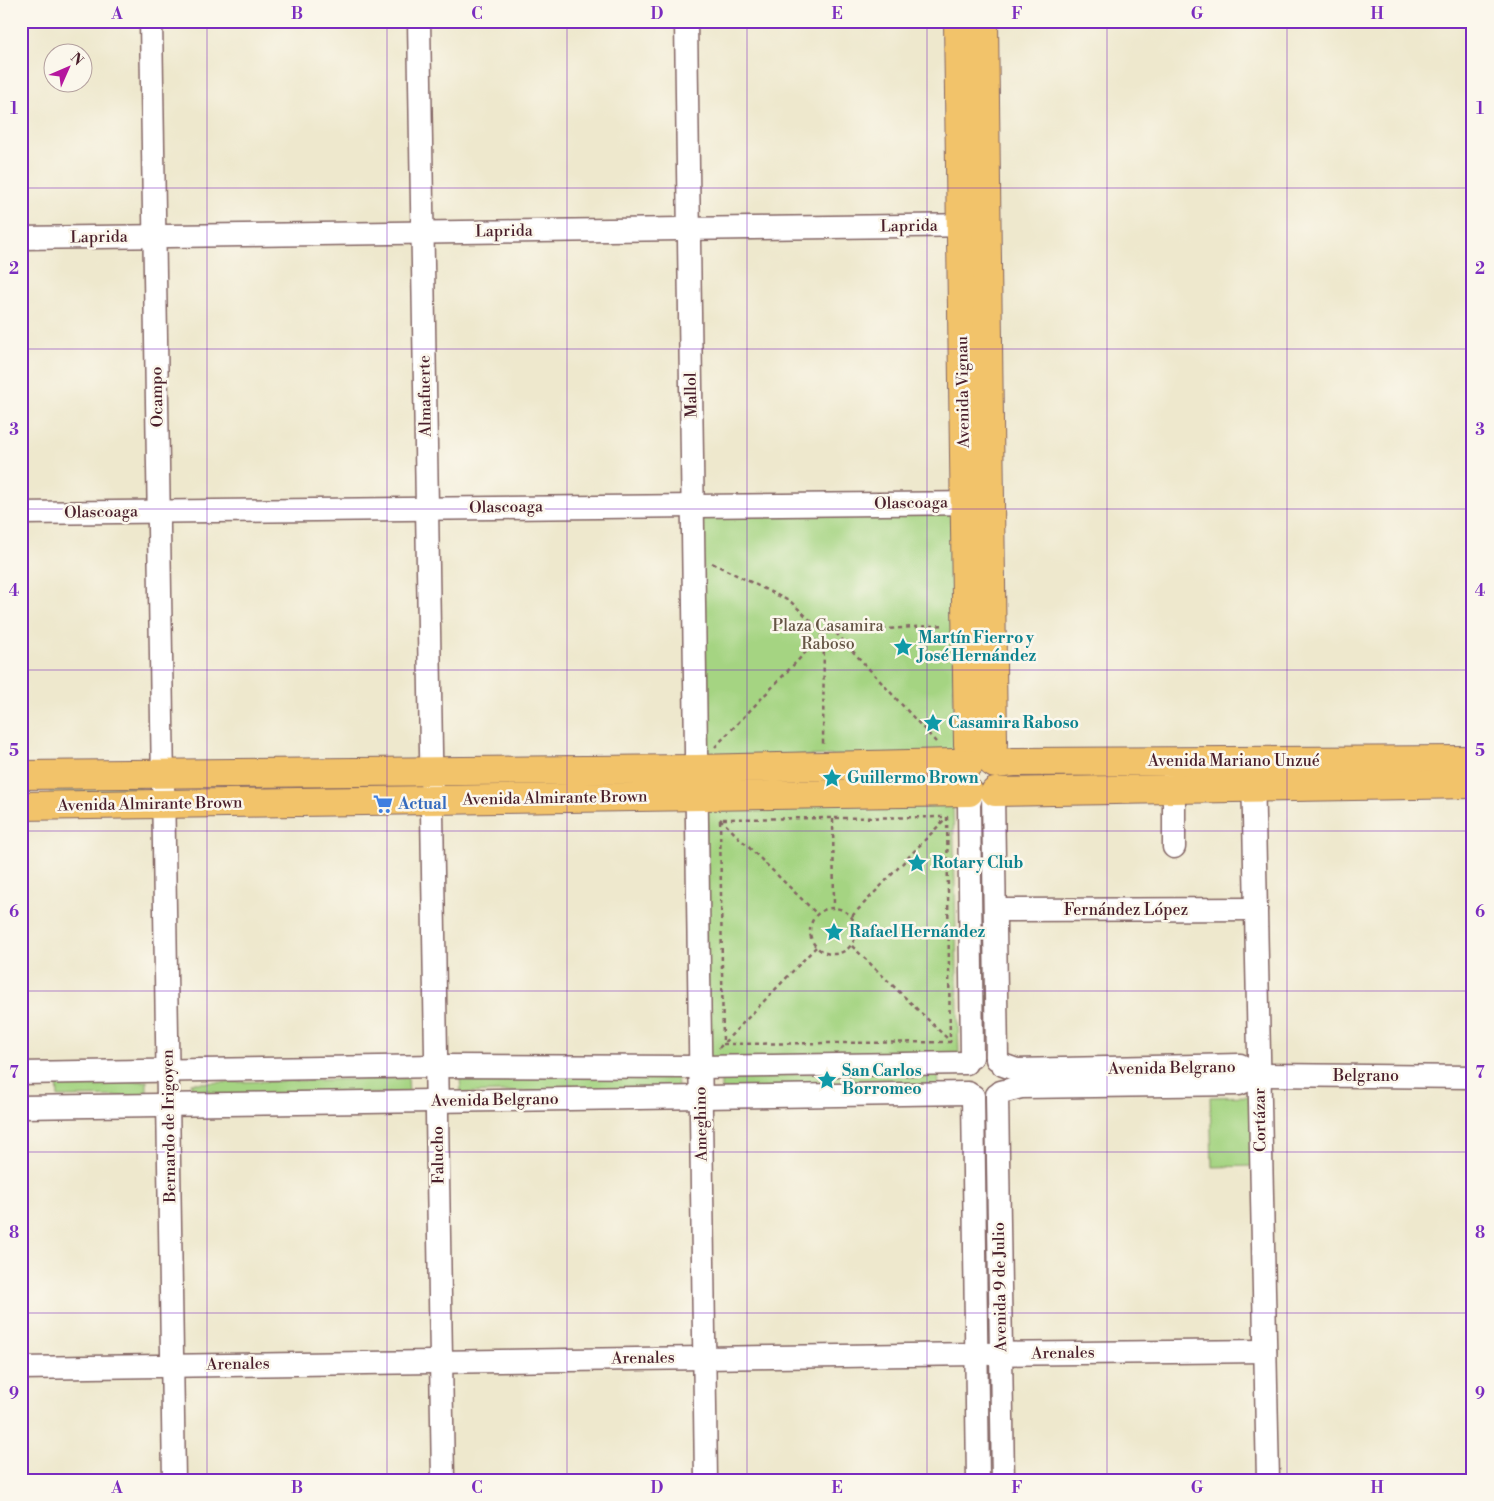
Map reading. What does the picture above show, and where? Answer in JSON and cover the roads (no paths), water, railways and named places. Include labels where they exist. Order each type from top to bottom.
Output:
[{"type":"main road","name":"Avenida Vignau","points":[[958,21],[974,225]]},
{"type":"main road","name":"Avenida Vignau","points":[[977,503],[966,624],[968,744],[976,763],[993,742],[977,503],[974,225],[984,21]]},
{"type":"main road","name":"Avenida Mariano Unzué","points":[[976,763],[1473,760]]},
{"type":"main road","name":"Avenida Almirante Brown","points":[[21,775],[976,763]]},
{"type":"main road","points":[[976,763],[963,775],[965,787],[980,793]]},
{"type":"main road","name":"Avenida Mariano Unzué","points":[[980,793],[1473,784]]},
{"type":"main road","name":"Avenida Almirante Brown","points":[[21,806],[980,793]]},
{"type":"street","name":"Ocampo","points":[[151,21],[163,773]]},
{"type":"street","name":"Almafuerte","points":[[419,21],[431,771]]},
{"type":"street","name":"Mallol","points":[[686,21],[696,768]]},
{"type":"street","name":"Laprida","points":[[21,238],[974,225]]},
{"type":"street","name":"Olascoaga","points":[[21,513],[977,503]]},
{"type":"street","name":"Cortázar","points":[[1253,760],[1268,1480]]},
{"type":"street","points":[[1174,761],[1174,847]]},
{"type":"street","name":"Ameghino","points":[[696,768],[706,1480]]},
{"type":"street","name":"Falucho","points":[[431,771],[443,1480]]},
{"type":"street","name":"Bernardo de Irigoyen","points":[[163,773],[174,1480]]},
{"type":"street","points":[[980,793],[995,910],[1000,1062],[1006,1076],[1006,1083],[999,1094],[984,1100],[971,1095],[962,1083],[961,1076],[969,1060],[969,804],[980,793]]},
{"type":"street","name":"Fernández López","points":[[995,910],[1256,909]]},
{"type":"street","points":[[969,1060],[984,1054],[1000,1062]]},
{"type":"street","name":"Avenida Belgrano","points":[[21,1073],[436,1066],[701,1067],[969,1060]]},
{"type":"street","name":"Avenida Belgrano","points":[[1000,1062],[1016,1070],[1239,1084],[1259,1075]]},
{"type":"street","name":"Belgrano","points":[[1259,1075],[1473,1077]]},
{"type":"street","name":"Avenida Belgrano","points":[[999,1094],[1022,1087],[1125,1077]]},
{"type":"street","name":"Avenida 9 de Julio","points":[[999,1094],[1003,1480]]},
{"type":"street","name":"Avenida Belgrano","points":[[21,1106],[971,1095]]},
{"type":"street","name":"Avenida 9 de Julio","points":[[971,1095],[978,1480]]},
{"type":"street","name":"Arenales","points":[[21,1368],[1001,1353],[1265,1351]]},
{"type":"place","name":"Martín Fierro y José Hernández","points":[[903,647]]},
{"type":"place","name":"Casamira Raboso","points":[[933,723]]},
{"type":"place","name":"Guillermo Brown","points":[[832,778]]},
{"type":"place","name":"Actual","points":[[383,804]]},
{"type":"place","name":"Rotary Club","points":[[917,863]]},
{"type":"place","name":"Rafael Hernández","points":[[834,932]]},
{"type":"place","name":"San Carlos Borromeo","points":[[827,1080]]},
{"type":"park label","name":"Plaza Casamira Raboso","points":[[828,635]]}]
